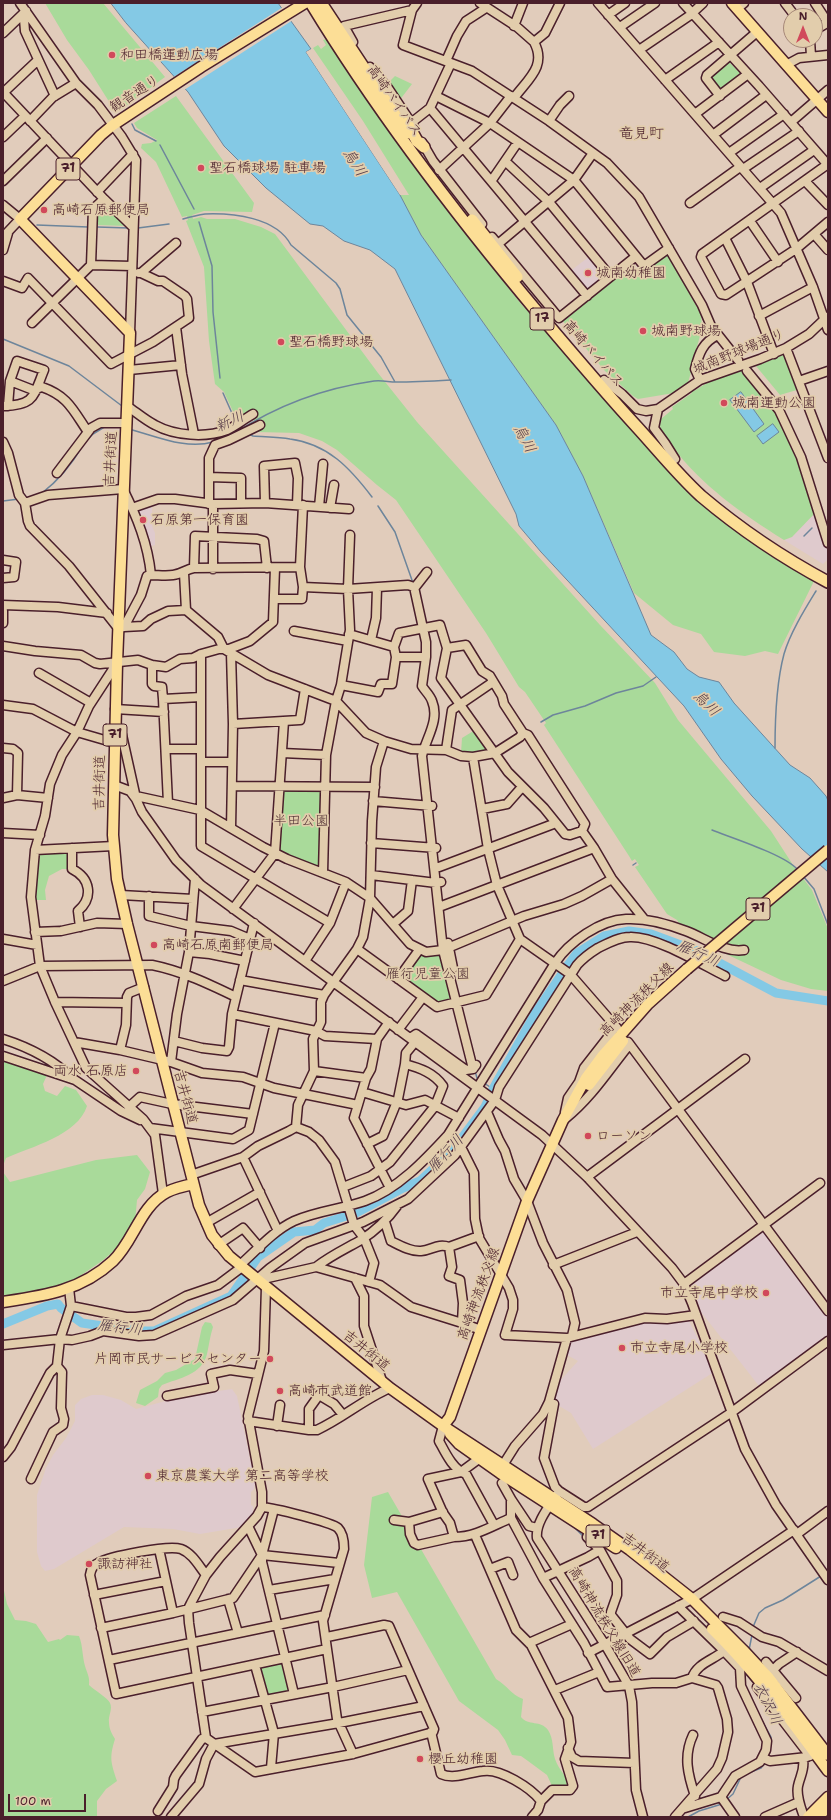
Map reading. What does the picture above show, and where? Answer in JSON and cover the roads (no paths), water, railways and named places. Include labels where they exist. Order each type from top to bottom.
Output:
[{"type":"highway","name":"高崎バイパス","points":[[306,3],[440,192],[485,250],[598,384],[674,469],[701,496],[757,538],[828,582]]},
{"type":"highway","name":"高崎バイパス","points":[[321,3],[426,161],[454,200],[552,320],[604,380],[675,459],[708,492],[744,522],[828,575]]},
{"type":"highway","points":[[368,74],[384,90],[417,141],[424,146]]},
{"type":"main road","name":"観音通り","points":[[20,219],[101,135],[116,123],[306,3]]},
{"type":"main road","points":[[738,5],[757,32],[828,112]]},
{"type":"main road","points":[[20,219],[76,279],[130,333]]},
{"type":"main road","name":"吉井街道","points":[[130,333],[124,489],[121,628],[117,663],[114,743],[112,835],[117,879],[138,966],[166,1061],[172,1104],[192,1180],[206,1223],[218,1245],[242,1267]]},
{"type":"main road","name":"高崎神流秩父線","points":[[689,971],[828,850]]},
{"type":"main road","name":"高崎神流秩父線","points":[[443,1426],[450,1417],[480,1330],[502,1275],[527,1201],[551,1144],[586,1078],[603,1055],[648,1004],[828,858]]},
{"type":"main road","points":[[3,1302],[48,1295],[69,1288],[83,1281],[112,1261],[126,1247],[150,1205],[163,1194],[192,1180]]},
{"type":"main road","name":"71","points":[[242,1267],[260,1282]]},
{"type":"main road","name":"吉井街道","points":[[260,1282],[386,1384],[443,1426],[554,1498],[630,1550],[685,1603]]},
{"type":"main road","name":"吉井街道","points":[[443,1426],[459,1444],[480,1458],[554,1498],[590,1530],[627,1556],[685,1603],[746,1656],[787,1701],[828,1770]]},
{"type":"main road","name":"吉井街道","points":[[746,1656],[753,1672],[818,1753]]},
{"type":"main road","points":[[808,1817],[828,1797]]},
{"type":"main road","points":[[818,1817],[828,1807]]},
{"type":"street","points":[[20,3],[76,83],[116,123],[120,134],[133,154],[137,165],[133,227],[130,333]]},
{"type":"street","points":[[514,26],[523,3]]},
{"type":"street","points":[[534,42],[545,33],[560,3]]},
{"type":"street","points":[[598,3],[781,213],[826,318],[828,330]]},
{"type":"street","points":[[608,15],[625,3]]},
{"type":"street","points":[[620,27],[655,3]]},
{"type":"street","points":[[683,3],[784,114],[828,165],[702,254],[701,257],[723,296],[726,296],[778,262],[828,222]]},
{"type":"street","points":[[639,50],[692,13],[703,3]]},
{"type":"street","points":[[815,3],[828,23]]},
{"type":"street","points":[[411,123],[430,108],[449,62],[456,36],[466,21],[483,5],[514,26],[534,42],[540,54],[538,66],[490,123],[465,148],[439,170]]},
{"type":"street","points":[[415,6],[403,43],[405,47],[472,71],[513,97],[607,163],[640,197],[702,305],[711,326],[738,360]]},
{"type":"street","points":[[415,6],[344,26],[375,75],[388,88],[439,170],[559,318],[635,256]]},
{"type":"street","points":[[3,33],[26,11]]},
{"type":"street","points":[[26,11],[24,19],[25,31],[55,96]]},
{"type":"street","points":[[720,96],[706,78],[707,75],[757,32]]},
{"type":"street","points":[[665,80],[719,42]]},
{"type":"street","points":[[810,48],[811,56]]},
{"type":"street","points":[[786,65],[800,58],[828,54]]},
{"type":"street","points":[[38,60],[3,93],[97,192],[133,227]]},
{"type":"street","points":[[695,114],[748,74]]},
{"type":"street","points":[[3,137],[55,96],[76,83]]},
{"type":"street","points":[[791,122],[828,90]]},
{"type":"street","points":[[713,135],[766,95]]},
{"type":"street","points":[[436,96],[490,123],[574,180],[644,266],[669,248]]},
{"type":"street","points":[[549,121],[560,105],[569,96]]},
{"type":"street","points":[[430,108],[492,180],[587,296]]},
{"type":"street","points":[[729,153],[784,114]]},
{"type":"street","points":[[690,203],[799,131]]},
{"type":"street","points":[[3,181],[47,138]]},
{"type":"street","points":[[492,180],[518,142]]},
{"type":"street","points":[[760,188],[814,150]]},
{"type":"street","points":[[498,244],[574,180],[593,153]]},
{"type":"street","points":[[97,192],[133,154]]},
{"type":"street","points":[[505,160],[549,202],[610,276]]},
{"type":"street","points":[[805,181],[828,205]]},
{"type":"street","points":[[32,323],[91,265],[93,209],[104,199]]},
{"type":"street","points":[[3,204],[20,219]]},
{"type":"street","name":"観音通り","points":[[6,234],[20,219]]},
{"type":"street","points":[[750,221],[778,262]]},
{"type":"street","points":[[3,250],[6,234]]},
{"type":"street","points":[[814,234],[828,250]]},
{"type":"street","points":[[725,238],[747,282],[774,354]]},
{"type":"street","points":[[141,273],[176,242]]},
{"type":"street","points":[[3,281],[22,288],[28,278],[111,364],[153,342],[189,318],[187,299],[163,281],[158,281],[132,269],[91,265]]},
{"type":"street","points":[[759,316],[812,287]]},
{"type":"street","name":"城南野球場通り","points":[[658,409],[700,380],[774,354],[786,348],[809,334],[826,318]]},
{"type":"street","points":[[176,327],[181,365],[194,434]]},
{"type":"street","points":[[700,380],[695,369],[697,361],[706,342],[718,335]]},
{"type":"street","points":[[786,348],[800,381],[828,458]]},
{"type":"street","points":[[17,361],[44,370],[36,389],[33,398],[25,403],[6,406],[10,381],[17,361]]},
{"type":"street","points":[[129,370],[181,365]]},
{"type":"street","points":[[800,381],[828,370]]},
{"type":"street","points":[[747,371],[779,410],[801,457],[826,527],[828,543]]},
{"type":"street","points":[[604,380],[622,394],[637,409],[646,411],[658,409],[654,428],[675,459]]},
{"type":"street","points":[[10,381],[33,390],[42,387],[62,397],[67,401],[88,432]]},
{"type":"street","points":[[128,406],[160,428],[194,434],[215,433],[236,425],[253,414]]},
{"type":"street","points":[[57,473],[88,432],[100,423],[127,423]]},
{"type":"street","points":[[215,445],[260,425]]},
{"type":"street","points":[[819,435],[828,432]]},
{"type":"street","points":[[213,569],[209,458],[215,445],[215,433]]},
{"type":"street","points":[[3,442],[8,453],[19,495],[24,503],[30,526],[69,566],[121,628]]},
{"type":"street","points":[[265,503],[264,466],[295,463],[298,478],[300,505],[300,567],[303,587],[302,599],[274,599]]},
{"type":"street","points":[[319,507],[322,464]]},
{"type":"street","points":[[209,477],[241,478],[241,503]]},
{"type":"street","points":[[330,508],[334,485]]},
{"type":"street","points":[[24,503],[48,495],[124,489],[143,534],[148,553],[151,575]]},
{"type":"street","points":[[132,508],[158,499],[175,499],[211,504],[265,503],[349,510]]},
{"type":"street","points":[[323,873],[326,755],[336,701],[341,685],[350,618],[348,589],[350,535]]},
{"type":"street","points":[[3,646],[35,651],[81,655],[100,664],[138,660],[152,665],[166,667],[180,660],[194,658],[202,654],[227,651],[250,641],[273,622],[274,599],[271,568],[264,541],[257,539],[195,536],[194,568]]},
{"type":"street","points":[[3,560],[16,562],[14,577],[3,578]]},
{"type":"street","points":[[121,628],[141,595],[147,576],[173,575],[184,572],[187,569],[194,568],[300,567]]},
{"type":"street","points":[[184,572],[186,610]]},
{"type":"street","points":[[414,587],[427,572]]},
{"type":"street","points":[[303,587],[348,589],[408,585],[414,587]]},
{"type":"street","points":[[367,1144],[383,1136],[398,1099],[406,1053],[416,1034],[466,1070],[473,1069],[446,949],[430,806],[422,756],[424,745],[431,732],[434,718],[433,703],[422,686],[426,657],[424,628],[414,587]]},
{"type":"street","points":[[371,640],[376,618],[376,588]]},
{"type":"street","points":[[3,605],[58,607],[107,613]]},
{"type":"street","points":[[121,628],[143,626],[151,619],[168,611],[186,610],[218,637],[227,651],[268,675],[336,701],[366,733],[384,741],[411,749],[446,750],[461,756],[473,757],[495,753],[520,737],[523,733]]},
{"type":"street","points":[[3,611],[3,623]]},
{"type":"street","points":[[341,685],[378,692],[381,684],[392,684],[396,657],[394,647],[399,633],[440,625],[448,648],[441,678],[508,772],[544,808],[567,835],[582,830],[585,824],[528,735],[523,733],[504,704],[502,696],[490,676],[482,671],[466,645],[448,648]]},
{"type":"street","points":[[294,631],[371,640],[394,647]]},
{"type":"street","points":[[227,651],[233,724],[231,828]]},
{"type":"street","points":[[202,654],[201,846],[330,923]]},
{"type":"street","points":[[396,657],[426,657]]},
{"type":"street","points":[[117,663],[91,703],[62,755],[50,784],[40,835],[35,850],[31,895],[40,966],[55,1002],[86,1068],[129,1107],[155,1135],[163,1194]]},
{"type":"street","points":[[152,665],[152,684],[154,686],[162,687],[168,803]]},
{"type":"street","points":[[39,673],[91,703]]},
{"type":"street","points":[[446,750],[452,710],[493,682]]},
{"type":"street","points":[[233,724],[300,720],[305,689]]},
{"type":"street","points":[[163,699],[201,697]]},
{"type":"street","points":[[3,706],[33,709],[76,732],[114,743]]},
{"type":"street","points":[[115,709],[164,712]]},
{"type":"street","points":[[234,909],[275,853],[284,721]]},
{"type":"street","points":[[115,722],[122,735],[136,797],[142,812],[176,860],[195,880],[542,1134],[587,1177],[672,1268],[684,1284],[745,1449],[758,1475],[776,1505],[826,1576]]},
{"type":"street","points":[[296,1127],[298,1105],[314,1071],[313,1039],[321,1022],[321,1002],[324,995],[357,949],[363,937],[370,898],[371,843],[376,767],[384,741]]},
{"type":"street","points":[[3,748],[13,749],[18,753],[17,795]]},
{"type":"street","points":[[166,749],[201,749]]},
{"type":"street","points":[[282,753],[326,755]]},
{"type":"street","points":[[473,757],[488,849],[497,885],[520,940],[570,974],[616,1028],[584,1068],[579,1082],[568,1098],[563,1120]]},
{"type":"street","points":[[201,762],[232,762]]},
{"type":"street","points":[[114,785],[130,791],[136,797],[200,810],[275,853],[346,882],[370,898],[410,944],[419,950],[430,952],[446,949],[512,920],[564,904],[582,896],[612,879]]},
{"type":"street","points":[[232,786],[374,787]]},
{"type":"street","points":[[482,810],[507,804],[522,787]]},
{"type":"street","points":[[3,798],[17,795],[48,798]]},
{"type":"street","points":[[373,801],[430,806]]},
{"type":"street","points":[[437,867],[556,823]]},
{"type":"street","points":[[582,830],[612,879],[644,919]]},
{"type":"street","points":[[3,833],[40,835]]},
{"type":"street","points":[[371,843],[435,848]]},
{"type":"street","points":[[35,850],[114,846]]},
{"type":"street","points":[[72,848],[72,869],[82,876],[88,886],[87,897],[77,914],[80,927]]},
{"type":"street","points":[[441,906],[594,848]]},
{"type":"street","points":[[371,875],[439,883]]},
{"type":"street","points":[[166,1061],[174,1041],[177,1014],[189,952],[195,880]]},
{"type":"street","points":[[393,924],[408,911],[412,880]]},
{"type":"street","points":[[305,960],[330,923],[346,882]]},
{"type":"street","points":[[121,894],[193,899]]},
{"type":"street","points":[[149,896],[149,916],[191,926],[231,931],[250,939]]},
{"type":"street","points":[[70,1308],[126,1317],[151,1315],[186,1296],[218,1286],[242,1267],[278,1231],[295,1221],[366,1200],[390,1188],[431,1154],[448,1135],[563,951],[572,942],[598,928],[618,920],[644,919],[685,930],[735,952],[744,950]]},
{"type":"street","points":[[36,932],[61,931],[97,923],[127,924]]},
{"type":"street","points":[[174,1041],[202,1048],[227,1051],[229,1047],[232,1014],[254,923]]},
{"type":"street","points":[[431,1732],[353,1754],[255,1772],[206,1738],[196,1677],[188,1609],[206,1575],[257,1516],[262,1507],[262,1492],[248,1421],[250,1403],[264,1351],[260,1282],[270,1268],[306,1243],[354,1225],[399,1204],[408,1199],[430,1180],[461,1147],[487,1112],[495,1100],[499,1087],[570,974],[582,959],[608,942],[628,937],[646,939],[658,942],[725,976]]},
{"type":"street","points":[[3,939],[37,944]]},
{"type":"street","points":[[357,949],[437,1007],[486,995],[520,940]]},
{"type":"street","points":[[398,979],[419,950]]},
{"type":"street","points":[[189,952],[210,954],[245,961]]},
{"type":"street","points":[[3,981],[40,966],[152,965],[163,967],[185,975],[236,997]]},
{"type":"street","points":[[240,980],[324,995]]},
{"type":"street","points":[[120,1050],[126,1025],[126,1003],[129,993],[144,987]]},
{"type":"street","points":[[398,1030],[423,997]]},
{"type":"street","points":[[55,1002],[126,1003]]},
{"type":"street","points":[[232,1014],[316,1031],[325,1036],[377,1039]]},
{"type":"street","points":[[389,1022],[377,1039],[371,1069],[366,1078],[355,1121],[390,1188]]},
{"type":"street","points":[[3,1039],[15,1043],[54,1063],[75,1080],[121,1111],[148,1126],[233,1139],[249,1130],[275,1023]]},
{"type":"street","points":[[74,1042],[120,1050],[166,1061],[202,1073],[243,1077],[274,1088],[358,1105]]},
{"type":"street","points":[[563,1120],[583,1104],[593,1090],[598,1088],[608,1071],[629,1043],[677,1109],[765,1224],[828,1311]]},
{"type":"street","points":[[3,1056],[75,1080]]},
{"type":"street","points":[[587,1177],[745,1059]]},
{"type":"street","points":[[343,1187],[371,1176],[390,1162],[435,1106],[443,1086],[422,1068],[405,1064]]},
{"type":"street","points":[[314,1071],[366,1078]]},
{"type":"street","points":[[362,1092],[406,1105],[425,1100],[459,1118]]},
{"type":"street","points":[[129,1107],[140,1097],[172,1104],[253,1114]]},
{"type":"street","points":[[487,1112],[505,1151],[514,1179],[527,1201],[543,1243],[567,1290],[574,1324],[549,1402],[543,1414],[515,1446],[503,1465]]},
{"type":"street","points":[[192,1180],[243,1157],[258,1146],[296,1127]]},
{"type":"street","points":[[296,1127],[309,1132],[319,1140],[335,1162],[354,1225],[364,1238],[374,1263],[369,1282]]},
{"type":"street","points":[[461,1147],[474,1173],[475,1219],[479,1236],[502,1275],[513,1300],[513,1309],[505,1335],[569,1337],[645,1318],[667,1320],[696,1315]]},
{"type":"street","points":[[243,1157],[278,1231]]},
{"type":"street","points":[[684,1284],[820,1182]]},
{"type":"street","points":[[206,1223],[260,1192]]},
{"type":"street","points":[[316,1268],[328,1257],[364,1238],[385,1222],[399,1204]]},
{"type":"street","points":[[385,1222],[391,1241],[408,1249],[420,1252],[442,1244],[449,1247],[479,1236]]},
{"type":"street","points":[[218,1245],[243,1228],[260,1248]]},
{"type":"street","points":[[553,1265],[637,1232]]},
{"type":"street","points":[[449,1247],[452,1267],[449,1276],[460,1280],[463,1303],[462,1323]]},
{"type":"street","points":[[3,1345],[60,1339],[72,1340],[103,1331],[140,1336],[160,1334],[233,1300],[260,1282],[316,1268],[380,1285],[411,1307],[480,1330]]},
{"type":"street","points":[[248,1421],[277,1426],[317,1430],[366,1402],[386,1384],[364,1326],[364,1296],[355,1278]]},
{"type":"street","points":[[3,1457],[13,1442],[50,1373],[57,1366],[60,1339],[70,1308],[69,1288]]},
{"type":"street","points":[[554,1498],[588,1507],[732,1412],[828,1341]]},
{"type":"street","points":[[31,1479],[52,1432],[63,1425],[64,1419],[61,1408],[62,1372],[57,1366]]},
{"type":"street","points":[[167,1396],[214,1387],[211,1374],[230,1370],[258,1374]]},
{"type":"street","points":[[308,1430],[309,1409],[319,1395],[334,1404],[343,1415]]},
{"type":"street","points":[[502,1483],[529,1526],[537,1528],[554,1498],[555,1488],[544,1458],[554,1404]]},
{"type":"street","points":[[277,1426],[280,1405]]},
{"type":"street","points":[[443,1426],[439,1441],[455,1466],[466,1474],[494,1525]]},
{"type":"street","points":[[454,1537],[450,1523],[442,1512],[428,1479],[462,1472],[480,1458]]},
{"type":"street","points":[[511,1499],[511,1518],[543,1578],[572,1624],[607,1687],[652,1683],[676,1683],[692,1678],[716,1685],[718,1688],[727,1719],[728,1732],[726,1745],[716,1769],[695,1796],[675,1817]]},
{"type":"street","points":[[262,1507],[327,1523],[338,1528],[341,1534],[344,1549],[323,1621],[327,1637],[327,1649],[339,1723],[353,1754]]},
{"type":"street","points":[[274,1509],[262,1555],[262,1562],[270,1590],[276,1625],[294,1694]]},
{"type":"street","points":[[588,1654],[625,1633],[685,1603],[828,1511]]},
{"type":"street","points":[[394,1520],[410,1522],[442,1512]]},
{"type":"street","points":[[410,1522],[410,1534],[414,1544],[418,1545],[454,1537],[475,1535],[511,1518]]},
{"type":"street","points":[[248,1526],[262,1555]]},
{"type":"street","name":"高崎神流秩父線旧道","points":[[537,1528],[537,1538],[605,1644],[629,1686],[632,1702],[636,1790],[643,1817]]},
{"type":"street","points":[[590,1530],[587,1537],[600,1550],[618,1586],[611,1615],[630,1639],[650,1654],[667,1637],[694,1621]]},
{"type":"street","points":[[475,1535],[516,1630],[529,1643],[555,1690],[568,1718],[571,1737],[565,1759],[573,1786],[570,1790],[552,1790],[541,1801],[538,1810],[532,1817]]},
{"type":"street","points":[[206,1575],[188,1553],[175,1548],[159,1549],[118,1556],[98,1563],[91,1570],[90,1575],[94,1595],[116,1694],[327,1649]]},
{"type":"street","points":[[159,1549],[173,1613]]},
{"type":"street","points":[[543,1578],[600,1550]]},
{"type":"street","points":[[262,1555],[339,1563]]},
{"type":"street","points":[[101,1628],[173,1613],[233,1598],[262,1555]]},
{"type":"street","points":[[490,1569],[508,1562],[513,1575]]},
{"type":"street","points":[[270,1590],[335,1579]]},
{"type":"street","points":[[94,1595],[166,1581]]},
{"type":"street","points":[[228,1599],[238,1633]]},
{"type":"street","points":[[684,1808],[721,1797],[735,1776],[756,1766],[762,1758],[767,1741],[741,1686],[740,1668],[725,1650],[694,1621],[685,1603]]},
{"type":"street","points":[[109,1660],[325,1615]]},
{"type":"street","points":[[723,1617],[747,1627],[762,1637],[779,1642],[828,1671]]},
{"type":"street","points":[[529,1643],[572,1624]]},
{"type":"street","points":[[327,1637],[387,1626],[390,1628],[434,1729],[431,1732],[441,1774],[448,1777],[485,1770],[496,1771],[519,1782],[537,1795],[541,1801]]},
{"type":"street","points":[[692,1678],[701,1665],[725,1650]]},
{"type":"street","points":[[773,1670],[778,1664],[797,1652]]},
{"type":"street","points":[[820,1666],[828,1660]]},
{"type":"street","points":[[766,1662],[796,1698]]},
{"type":"street","points":[[255,1665],[274,1733],[271,1768]]},
{"type":"street","points":[[202,1712],[333,1687],[408,1670]]},
{"type":"street","points":[[555,1690],[599,1672]]},
{"type":"street","points":[[757,1687],[818,1753]]},
{"type":"street","points":[[214,1744],[339,1723],[424,1706]]},
{"type":"street","points":[[693,1735],[688,1747],[688,1776],[695,1796]]},
{"type":"street","points":[[158,1811],[173,1787],[176,1775],[202,1739],[206,1738]]},
{"type":"street","points":[[171,1817],[199,1784],[206,1759],[214,1744]]},
{"type":"street","points":[[568,1748],[572,1757],[579,1761],[634,1763]]},
{"type":"street","points":[[762,1758],[770,1761],[818,1753]]},
{"type":"street","points":[[804,1817],[799,1802],[798,1787],[805,1767],[818,1753]]},
{"type":"street","points":[[721,1797],[735,1817]]},
{"type":"street","points":[[765,1817],[799,1802]]},
{"type":"water","name":"烏川","points":[[111,3],[278,3],[311,49],[306,52],[400,195],[421,235],[556,425],[583,476],[651,635],[674,652],[687,669],[699,677],[719,682],[734,703],[790,765],[810,778],[826,796],[828,801],[828,872],[802,849],[752,796],[721,759],[684,706],[541,552],[519,526],[516,514],[395,269],[370,250],[344,241],[323,226],[310,224],[266,188],[224,146],[188,92],[126,23]]},
{"type":"water","points":[[741,392],[764,424],[754,432],[730,400]]},
{"type":"water","points":[[773,424],[779,432],[763,444],[757,436]]},
{"type":"waterway","points":[[132,124],[135,130],[156,141]]},
{"type":"waterway","points":[[160,145],[194,209]]},
{"type":"waterway","points":[[183,219],[205,214],[228,214],[253,219],[275,228],[291,245],[336,283],[340,289],[347,315],[381,357],[395,382]]},
{"type":"waterway","points":[[199,222],[212,266],[213,312],[220,378]]},
{"type":"waterway","points":[[138,228],[169,224]]},
{"type":"waterway","points":[[37,225],[88,227]]},
{"type":"waterway","points":[[97,227],[129,228]]},
{"type":"waterway","points":[[3,339],[69,366],[122,406]]},
{"type":"waterway","name":"新川","points":[[235,433],[267,414],[319,393],[337,388],[377,381],[403,382],[451,380]]},
{"type":"waterway","points":[[223,393],[235,420]]},
{"type":"waterway","name":"新川","points":[[88,439],[106,426]]},
{"type":"waterway","name":"新川","points":[[129,429],[182,443],[203,444],[213,442]]},
{"type":"waterway","points":[[249,434],[253,436],[290,439],[316,446],[327,452],[346,467],[372,497]]},
{"type":"waterway","name":"新川","points":[[214,437],[230,436]]},
{"type":"waterway","points":[[202,438],[210,438]]},
{"type":"waterway","name":"新川","points":[[42,493],[65,471],[83,445]]},
{"type":"waterway","name":"新川","points":[[3,501],[19,499]]},
{"type":"waterway","points":[[378,506],[395,532],[413,583]]},
{"type":"waterway","points":[[804,536],[812,528]]},
{"type":"waterway","points":[[775,748],[776,713],[781,665],[794,630],[816,591]]},
{"type":"waterway","points":[[541,722],[553,715],[585,706],[616,693],[643,686],[656,677]]},
{"type":"waterway","points":[[712,830],[771,853],[792,864],[798,870]]},
{"type":"waterway","points":[[803,876],[814,889],[828,925]]},
{"type":"waterway","name":"雁行川","points":[[3,1324],[47,1306],[58,1304],[61,1308],[82,1323],[138,1331],[154,1331],[231,1296],[258,1257],[294,1232],[315,1230],[324,1223],[356,1213],[403,1188],[420,1181],[453,1150],[485,1107],[493,1089],[536,1012],[577,953],[604,936],[629,931],[651,934],[697,951],[776,993],[828,1001]]},
{"type":"waterway","points":[[475,1071],[477,1078],[480,1080]]},
{"type":"waterway","points":[[484,1083],[493,1089]]},
{"type":"waterway","points":[[570,1523],[584,1537]]},
{"type":"waterway","name":"衣沢川","points":[[753,1627],[759,1613],[765,1608],[783,1600],[821,1576]]},
{"type":"waterway","name":"衣沢川","points":[[749,1650],[752,1635]]},
{"type":"waterway","name":"衣沢川","points":[[759,1715],[771,1737],[771,1741]]},
{"type":"waterway","name":"衣沢川","points":[[768,1757],[770,1745]]},
{"type":"waterway","name":"衣沢川","points":[[751,1772],[761,1768],[766,1762]]},
{"type":"waterway","name":"衣沢川","points":[[726,1800],[733,1794],[741,1777]]},
{"type":"waterway","name":"衣沢川","points":[[688,1817],[699,1811],[722,1804]]},
{"type":"place","name":"和田橋運動広場","points":[[112,55]]},
{"type":"place","name":"聖石橋球場 駐車場","points":[[201,168]]},
{"type":"place","name":"高崎石原郵便局","points":[[44,210]]},
{"type":"place","name":"城南幼稚園","points":[[588,273]]},
{"type":"place","name":"城南野球場","points":[[643,331]]},
{"type":"place","name":"聖石橋野球場","points":[[281,342]]},
{"type":"place","name":"城南運動公園","points":[[724,403]]},
{"type":"place","name":"石原第一保育園","points":[[143,520]]},
{"type":"place","name":"高崎石原南郵便局","points":[[154,945]]},
{"type":"place","name":"両水 石原店","points":[[136,1071]]},
{"type":"place","name":"ローソン","points":[[588,1136]]},
{"type":"place","name":"市立寺尾中学校","points":[[766,1293]]},
{"type":"place","name":"市立寺尾小学校","points":[[622,1348]]},
{"type":"place","name":"片岡市民サービスセンター","points":[[270,1359]]},
{"type":"place","name":"高崎市武道館","points":[[280,1391]]},
{"type":"place","name":"東京農業大学 第二高等学校","points":[[148,1476]]},
{"type":"place","name":"諏訪神社","points":[[89,1564]]},
{"type":"place","name":"櫻丘幼稚園","points":[[420,1759]]},
{"type":"district","name":"竜見町","points":[[641,134]]},
{"type":"park label","name":"半田公園","points":[[301,821]]},
{"type":"park label","name":"雁行児童公園","points":[[428,974]]}]
